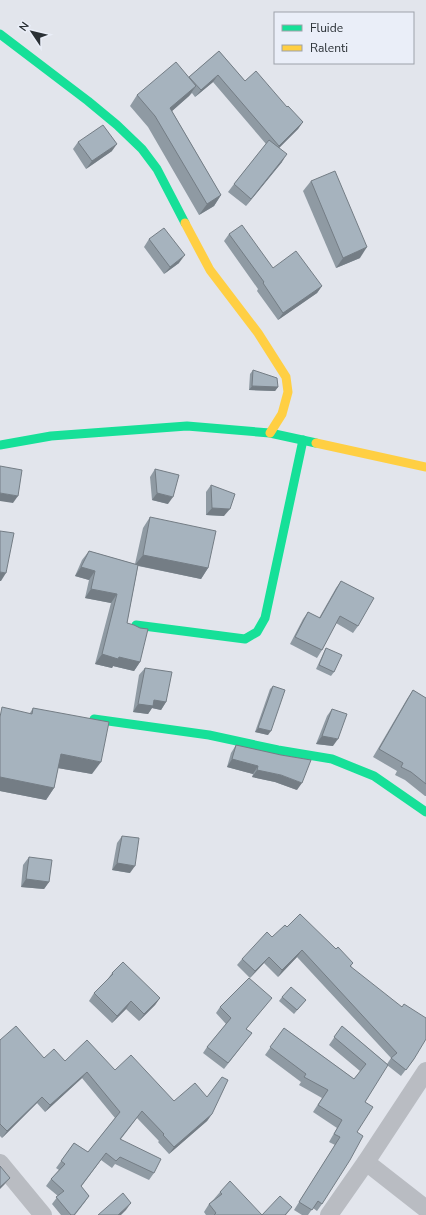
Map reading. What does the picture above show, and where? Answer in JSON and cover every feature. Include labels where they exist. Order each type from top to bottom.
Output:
[{"type":"street","points":[[0,34],[117,125],[142,150],[157,169],[210,270],[258,333],[286,377],[288,392],[282,414],[270,433]]},
{"type":"street","points":[[0,446],[50,436],[187,426],[270,433],[426,467]]},
{"type":"street","points":[[136,625],[245,639],[257,632],[265,618],[303,440]]},
{"type":"street","points":[[94,718],[209,734],[278,750],[332,759],[374,776],[426,812]]},
{"type":"street","points":[[329,1215],[366,1162],[426,1070]]},
{"type":"street","points":[[366,1162],[426,1209]]},
{"type":"street","points":[[0,1163],[43,1215]]},
{"type":"building","points":[[219,51],[245,81],[256,71],[287,107],[288,106],[303,122],[279,146],[218,75],[201,90],[189,77]]},
{"type":"building","points":[[176,62],[196,86],[170,108],[221,195],[207,204],[155,116],[137,95]]},
{"type":"building","points":[[103,125],[117,144],[92,161],[78,142]]},
{"type":"building","points":[[269,140],[287,154],[251,199],[234,184]]},
{"type":"building","points":[[335,171],[367,247],[343,258],[311,181]]},
{"type":"building","points":[[242,225],[273,268],[296,251],[322,286],[283,313],[263,283],[264,282],[229,234]]},
{"type":"building","points":[[164,228],[185,255],[170,267],[149,239]]},
{"type":"building","points":[[253,370],[277,378],[278,387],[252,386]]},
{"type":"building","points":[[0,466],[22,470],[18,496],[0,493]]},
{"type":"building","points":[[155,469],[179,475],[173,497],[157,493]]},
{"type":"building","points":[[211,485],[235,494],[230,509],[212,508]]},
{"type":"building","points":[[150,517],[216,531],[208,568],[143,555]]},
{"type":"building","points":[[0,531],[14,533],[6,573],[0,572]]},
{"type":"building","points":[[89,551],[138,565],[127,623],[140,628],[148,629],[140,662],[119,657],[118,659],[102,654],[117,594],[91,589],[95,571],[81,567]]},
{"type":"building","points":[[341,581],[374,598],[358,626],[340,616],[322,650],[295,637],[308,612],[320,618]]},
{"type":"building","points":[[326,648],[342,655],[334,672],[319,665]]},
{"type":"building","points":[[145,668],[172,672],[166,702],[154,700],[153,706],[138,704]]},
{"type":"building","points":[[273,686],[285,690],[271,731],[258,728]]},
{"type":"building","points":[[413,690],[426,698],[426,784],[411,772],[401,767],[403,763],[379,749]]},
{"type":"building","points":[[2,707],[32,714],[33,708],[109,722],[101,762],[61,754],[54,788],[0,777],[0,717]]},
{"type":"building","points":[[332,709],[347,714],[338,739],[322,736]]},
{"type":"building","points":[[236,745],[311,760],[302,783],[281,775],[257,770],[258,766],[232,759]]},
{"type":"building","points":[[122,836],[139,838],[135,866],[117,863]]},
{"type":"building","points":[[29,857],[52,860],[49,882],[26,879]]},
{"type":"building","points":[[300,914],[336,949],[338,947],[353,963],[350,966],[402,1007],[404,1004],[426,1018],[426,1039],[406,1070],[391,1058],[397,1053],[302,950],[282,970],[269,957],[255,971],[242,959],[267,932],[272,937],[285,925],[287,927]]},
{"type":"building","points":[[123,962],[160,998],[144,1014],[131,1001],[117,1016],[94,993]]},
{"type":"building","points":[[249,978],[272,998],[246,1029],[252,1033],[228,1063],[207,1047],[231,1018],[220,1007]]},
{"type":"building","points":[[291,987],[306,1000],[297,1010],[282,997]]},
{"type":"building","points":[[16,1026],[44,1058],[54,1049],[65,1061],[87,1040],[115,1070],[131,1055],[174,1101],[195,1083],[207,1097],[222,1077],[228,1080],[212,1114],[174,1147],[142,1111],[120,1139],[161,1159],[154,1173],[120,1157],[116,1161],[106,1153],[81,1186],[89,1196],[74,1215],[71,1215],[56,1197],[64,1191],[51,1179],[65,1164],[61,1161],[74,1143],[88,1152],[120,1112],[87,1072],[50,1105],[42,1097],[7,1131],[0,1124],[0,1040]]},
{"type":"building","points":[[342,1026],[388,1065],[365,1102],[373,1107],[357,1132],[363,1136],[350,1160],[322,1204],[318,1201],[312,1210],[299,1202],[340,1137],[334,1134],[342,1120],[318,1105],[328,1090],[304,1077],[306,1074],[270,1047],[284,1028],[354,1079],[366,1064],[334,1037]]},
{"type":"building","points":[[0,1166],[10,1178],[0,1187]]},
{"type":"building","points":[[230,1181],[262,1215],[214,1215],[216,1213],[209,1204],[222,1194],[220,1192]]},
{"type":"building","points":[[123,1193],[131,1203],[118,1215],[98,1215]]},
{"type":"building","points":[[280,1196],[292,1207],[285,1215],[262,1215]]},
{"type":"traffic: fast","points":[[0,34],[88,101],[117,125],[142,149],[157,169],[185,223]]},
{"type":"traffic: fast","points":[[0,445],[51,436],[187,426],[270,433],[316,443]]},
{"type":"traffic: fast","points":[[136,625],[245,639],[257,632],[265,618],[303,440]]},
{"type":"traffic: fast","points":[[94,719],[209,735],[278,750],[332,759],[374,776],[426,812]]},
{"type":"traffic: slow","points":[[185,223],[210,270],[258,333],[286,377],[288,392],[282,414],[270,433]]},
{"type":"traffic: slow","points":[[316,443],[426,467]]}]
